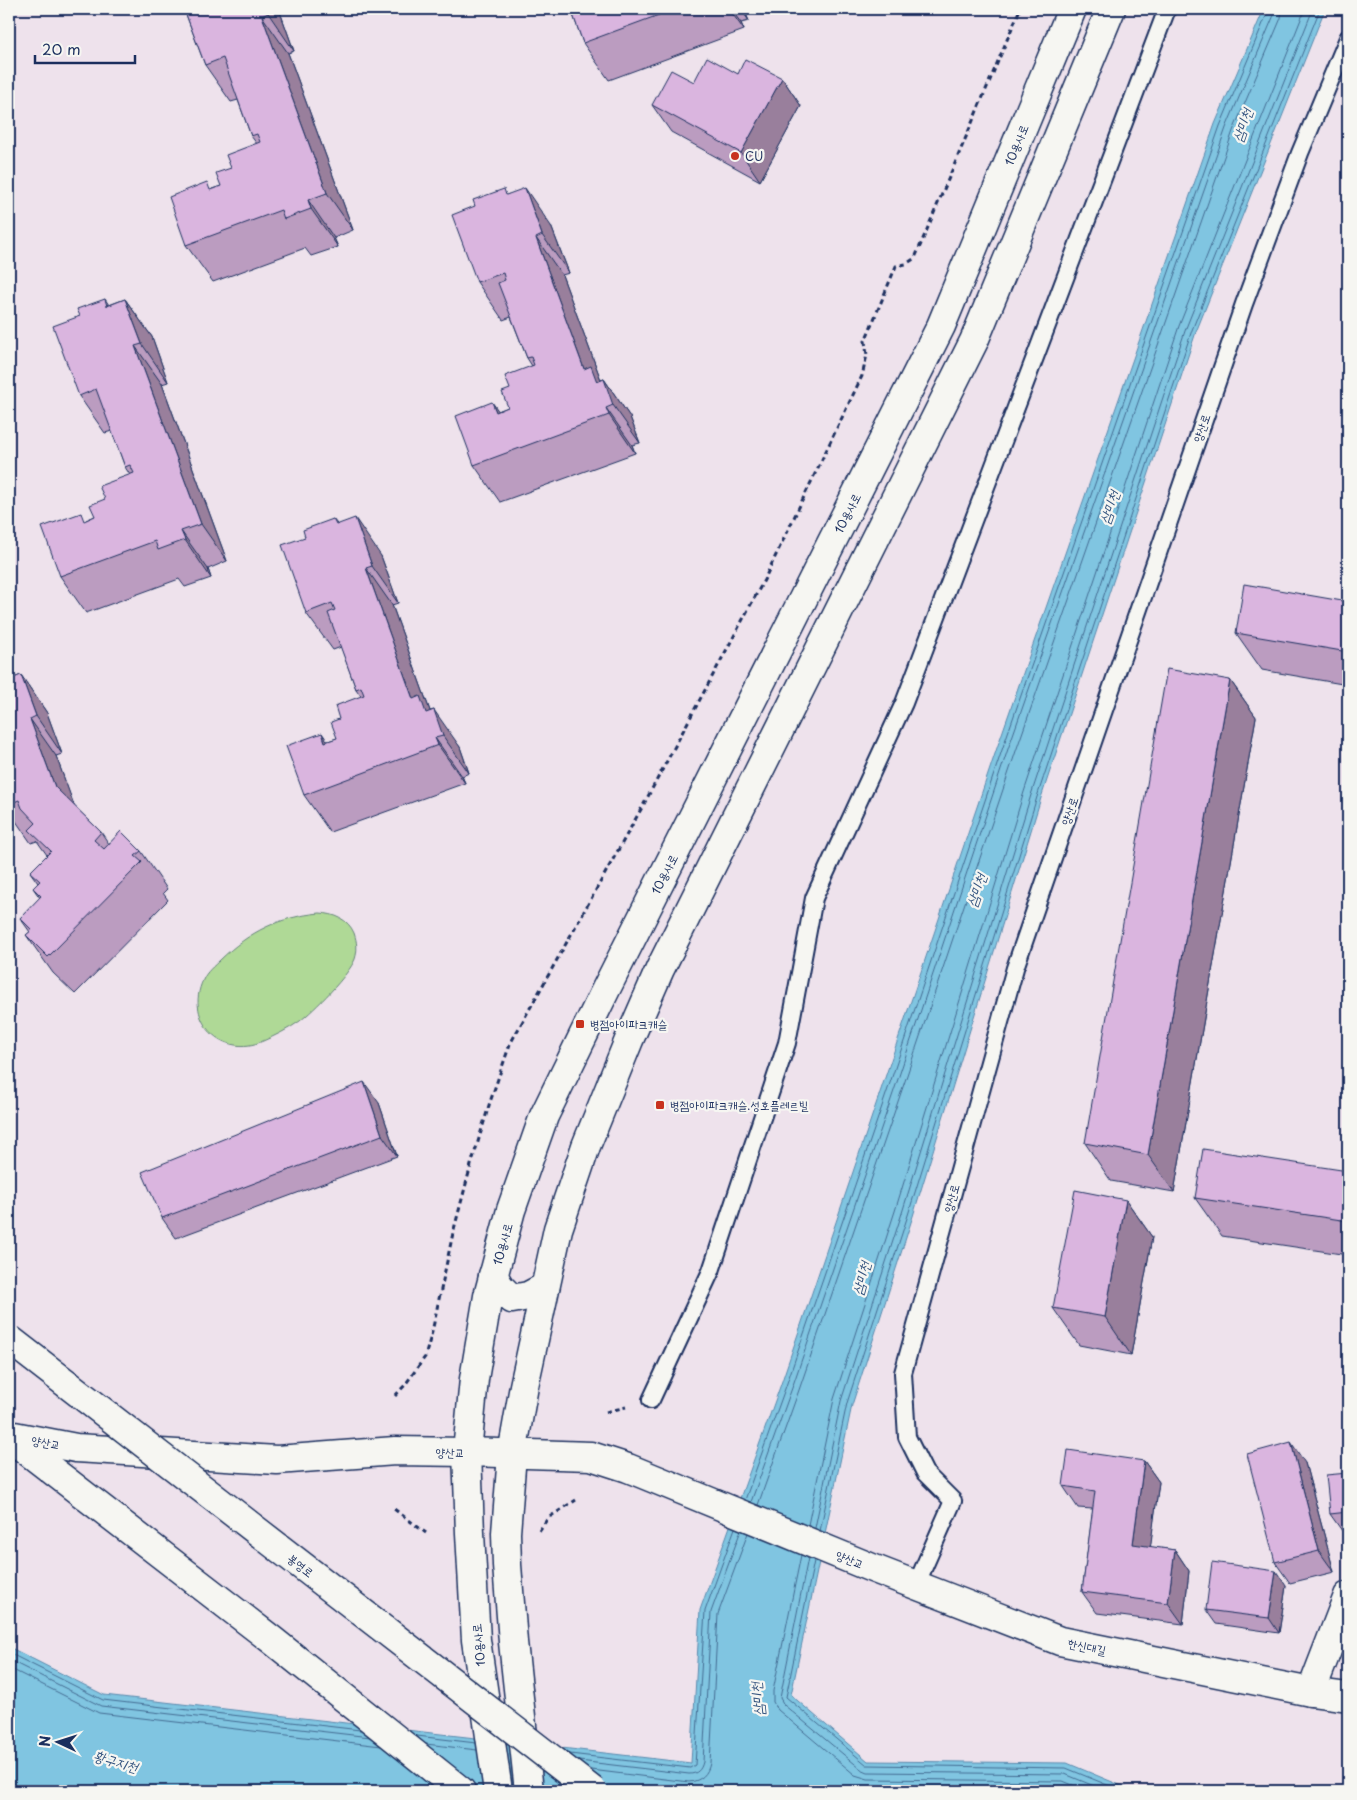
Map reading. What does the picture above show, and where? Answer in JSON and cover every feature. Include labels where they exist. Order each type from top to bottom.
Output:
[{"type":"main road","name":"10용사로","points":[[498,1791],[476,1640],[467,1452],[474,1379],[488,1296],[511,1210],[544,1116],[606,989],[941,326],[1072,9]]},
{"type":"main road","points":[[529,1791],[513,1642],[506,1533],[512,1454],[524,1386],[558,1229],[586,1146],[632,1031],[665,960],[974,341],[1111,9]]},
{"type":"main road","points":[[493,1275],[500,1287],[512,1299],[528,1296],[545,1287]]},
{"type":"main road","name":"봉영로","points":[[9,1339],[593,1791]]},
{"type":"main road","points":[[9,1436],[272,1640],[460,1791]]},
{"type":"main road","name":"양산교","points":[[9,1436],[76,1448],[277,1460],[395,1451],[591,1456],[628,1468],[872,1568]]},
{"type":"main road","name":"한신대길","points":[[872,1568],[1060,1641],[1311,1692],[1348,1697]]},
{"type":"main road","points":[[1311,1692],[1348,1596]]},
{"type":"lane","points":[[651,1400],[711,1271],[784,1052],[814,898],[904,703],[1167,9]]},
{"type":"lane","name":"양산로","points":[[916,1585],[953,1500],[925,1473],[907,1437],[903,1373],[1012,977],[1244,304],[1300,153],[1348,38]]},
{"type":"path","points":[[395,1396],[424,1357],[432,1332],[453,1233],[471,1165],[510,1044],[640,811],[764,580],[862,376],[867,355],[865,340],[896,266],[906,264],[915,258],[1020,9]]},
{"type":"path","points":[[537,1533],[548,1518],[576,1500]]},
{"type":"path","points":[[394,1509],[426,1533]]},
{"type":"green space","points":[[320,913],[336,916],[345,921],[354,933],[357,949],[355,959],[346,974],[330,992],[300,1021],[263,1041],[248,1045],[234,1045],[221,1040],[211,1033],[203,1022],[199,1009],[198,995],[203,980],[210,969],[254,933],[291,918]]},
{"type":"water","points":[[1264,9],[1325,9],[1196,332],[1041,798],[913,1216],[852,1405],[791,1695],[868,1761],[1067,1763],[1134,1791],[9,1791],[9,1647],[104,1695],[691,1763],[700,1610],[781,1384],[998,745],[1215,124]]},
{"type":"building","points":[[184,9],[266,9],[268,13],[262,16],[327,193],[308,200],[311,209],[284,219],[281,210],[186,245],[169,197],[207,182],[210,190],[221,186],[216,173],[231,168],[226,155],[260,142],[257,134],[251,136],[223,58],[205,65]]},
{"type":"building","points":[[571,9],[675,9],[583,43]]},
{"type":"building","points":[[707,57],[738,74],[745,59],[782,78],[741,153],[652,105],[671,70],[694,82]]},
{"type":"building","points":[[525,188],[542,235],[536,238],[584,369],[591,366],[597,382],[604,379],[613,405],[606,408],[609,415],[474,465],[456,416],[492,402],[496,412],[508,407],[502,392],[510,389],[505,376],[534,365],[531,357],[527,358],[498,283],[505,280],[503,273],[477,282],[452,215],[475,206],[473,200],[504,189],[506,195]]},
{"type":"building","points":[[105,299],[107,306],[125,299],[142,344],[135,346],[201,524],[181,531],[185,540],[158,550],[155,541],[60,576],[42,527],[81,513],[84,521],[95,516],[90,505],[105,499],[99,486],[134,473],[130,465],[125,467],[96,389],[79,396],[53,326],[80,316],[77,309]]},
{"type":"building","points":[[355,518],[372,566],[366,568],[413,699],[420,696],[426,713],[434,710],[443,736],[435,738],[438,745],[304,795],[286,746],[322,733],[325,742],[337,738],[331,722],[339,719],[335,706],[364,695],[361,687],[356,689],[328,613],[335,610],[332,603],[306,613],[282,545],[305,537],[303,530],[333,519],[336,525]]},
{"type":"building","points":[[1244,584],[1348,602],[1348,652],[1236,633]]},
{"type":"building","points":[[1167,669],[1230,680],[1148,1155],[1085,1143]]},
{"type":"building","points":[[21,675],[36,716],[30,719],[55,787],[101,832],[94,840],[104,849],[121,831],[141,851],[135,856],[142,862],[48,957],[26,935],[32,930],[20,918],[41,896],[33,888],[40,881],[30,872],[51,851],[29,830],[36,823],[22,808],[19,800],[9,804],[9,680]]},
{"type":"building","points":[[364,1082],[382,1135],[162,1218],[142,1172]]},
{"type":"building","points":[[1203,1149],[1348,1171],[1348,1221],[1195,1198]]},
{"type":"building","points":[[1075,1190],[1126,1200],[1105,1317],[1053,1308]]},
{"type":"building","points":[[1291,1442],[1319,1551],[1275,1562],[1247,1454]]},
{"type":"building","points":[[1068,1450],[1144,1461],[1133,1544],[1175,1550],[1168,1603],[1082,1592],[1095,1491],[1063,1486]]},
{"type":"building","points":[[1348,1473],[1348,1512],[1330,1514],[1326,1475]]},
{"type":"building","points":[[1212,1562],[1276,1571],[1269,1618],[1206,1610]]},
{"type":"place","name":"CU","points":[[735,156]]},
{"type":"place","name":"병점아이파크캐슬","points":[[580,1024]]},
{"type":"place","name":"병점아이파크캐슬.성호플레르빌","points":[[660,1105]]},
{"type":"water label","name":"삼미천","points":[[1242,125]]},
{"type":"water label","name":"삼미천","points":[[1109,507]]},
{"type":"water label","name":"삼미천","points":[[976,890]]},
{"type":"water label","name":"삼미천","points":[[861,1278]]},
{"type":"water label","name":"삼미천","points":[[757,1699]]},
{"type":"water label","name":"황구지천","points":[[116,1761]]}]
